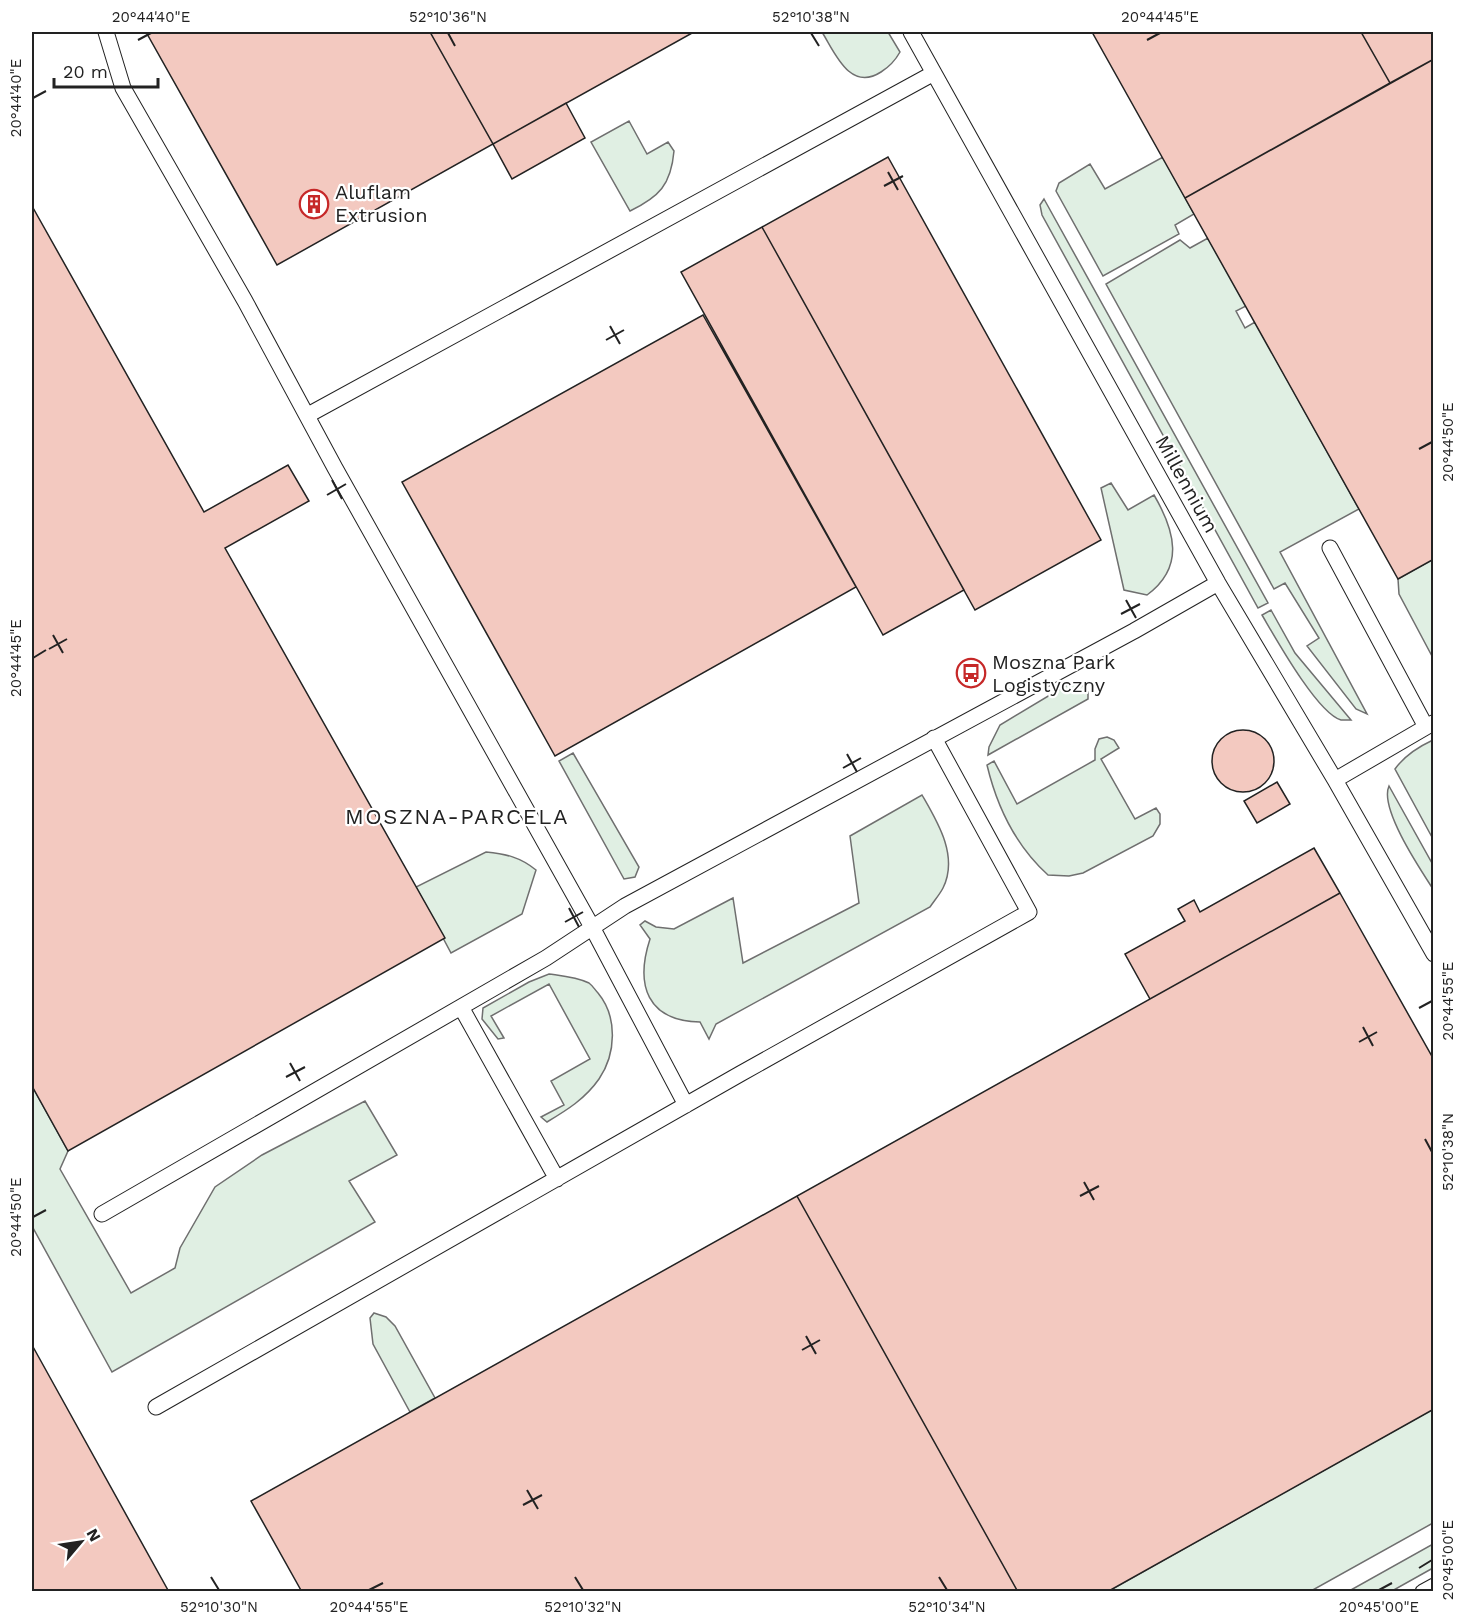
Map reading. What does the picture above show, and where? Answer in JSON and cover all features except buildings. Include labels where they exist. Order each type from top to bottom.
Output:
[{"type":"lane","points":[[106,32],[123,88],[245,301],[335,468],[592,927],[686,1105]]},
{"type":"lane","name":"Millennium","points":[[911,32],[1218,583],[1335,780],[1434,954]]},
{"type":"lane","points":[[308,416],[934,73]]},
{"type":"lane","points":[[1330,548],[1430,725],[1335,780]]},
{"type":"lane","points":[[102,1214],[546,958],[645,894],[1134,631],[1218,583]]},
{"type":"lane","points":[[156,1407],[1029,912],[933,738]]},
{"type":"lane","points":[[461,1007],[557,1179]]},
{"type":"lane","points":[[1423,1592],[1434,1586]]},
{"type":"green space","points":[[822,32],[888,32],[900,52],[881,72],[870,77],[861,77],[852,74],[838,59]]},
{"type":"green space","points":[[629,121],[647,154],[668,142],[674,151],[670,173],[662,188],[656,195],[630,211],[591,142]]},
{"type":"green space","points":[[1163,157],[1194,214],[1175,225],[1179,234],[1103,276],[1056,191],[1059,183],[1090,164],[1105,189]]},
{"type":"green space","points":[[1044,199],[1268,603],[1258,608],[1042,215],[1040,205]]},
{"type":"green space","points":[[1208,238],[1246,306],[1236,311],[1245,328],[1255,322],[1359,509],[1280,552],[1367,714],[1356,709],[1307,646],[1319,638],[1285,583],[1274,589],[1106,284],[1180,240],[1190,248]]},
{"type":"green space","points":[[1111,483],[1128,510],[1154,495],[1167,522],[1173,548],[1171,561],[1167,573],[1147,595],[1124,590],[1101,488]]},
{"type":"green space","points":[[1433,559],[1433,658],[1399,594],[1398,579]]},
{"type":"green space","points":[[1271,610],[1295,653],[1351,720],[1341,720],[1331,714],[1309,690],[1262,615]]},
{"type":"green space","points":[[1074,683],[1082,685],[1088,692],[1088,699],[988,755],[989,747],[1000,725],[1065,686]]},
{"type":"green space","points":[[1107,737],[1114,740],[1119,748],[1101,759],[1135,819],[1156,808],[1160,814],[1160,824],[1153,836],[1083,873],[1069,876],[1048,875],[1026,851],[1009,825],[996,796],[987,765],[994,761],[1017,804],[1095,760],[1095,749],[1099,739]]},
{"type":"green space","points":[[1433,740],[1433,839],[1395,769],[1412,752]]},
{"type":"green space","points":[[573,753],[639,867],[635,877],[624,879],[559,761]]},
{"type":"green space","points":[[1389,786],[1433,865],[1433,889],[1395,823],[1387,796]]},
{"type":"green space","points":[[922,795],[944,839],[949,864],[943,888],[930,907],[716,1024],[709,1039],[700,1022],[682,1020],[668,1015],[657,1007],[645,985],[644,971],[650,939],[640,925],[645,921],[656,927],[674,929],[733,898],[743,963],[859,903],[850,836]]},
{"type":"green space","points":[[486,852],[512,857],[536,870],[522,914],[451,953],[416,887]]},
{"type":"green space","points":[[549,974],[574,978],[590,984],[609,1013],[612,1036],[609,1058],[594,1086],[569,1108],[547,1122],[541,1117],[564,1105],[551,1081],[590,1059],[549,984],[491,1016],[504,1038],[498,1039],[482,1019],[483,1008],[529,982]]},
{"type":"green space","points":[[32,1086],[68,1151],[60,1169],[131,1293],[175,1268],[180,1248],[215,1187],[262,1155],[365,1101],[397,1155],[349,1181],[375,1222],[112,1372],[32,1226]]},
{"type":"green space","points":[[374,1313],[386,1317],[395,1326],[435,1398],[410,1412],[373,1344],[370,1318]]},
{"type":"green space","points":[[1433,1409],[1433,1523],[1311,1591],[1107,1592]]},
{"type":"green space","points":[[1433,1544],[1433,1568],[1392,1591],[1349,1591]]},
{"type":"place","name":"Aluflam Extrusion","points":[[314,204]]},
{"type":"place","name":"Moszna Park Logistyczny","points":[[971,673]]},
{"type":"district","name":"MOSZNA-PARCELA","points":[[457,816]]}]
